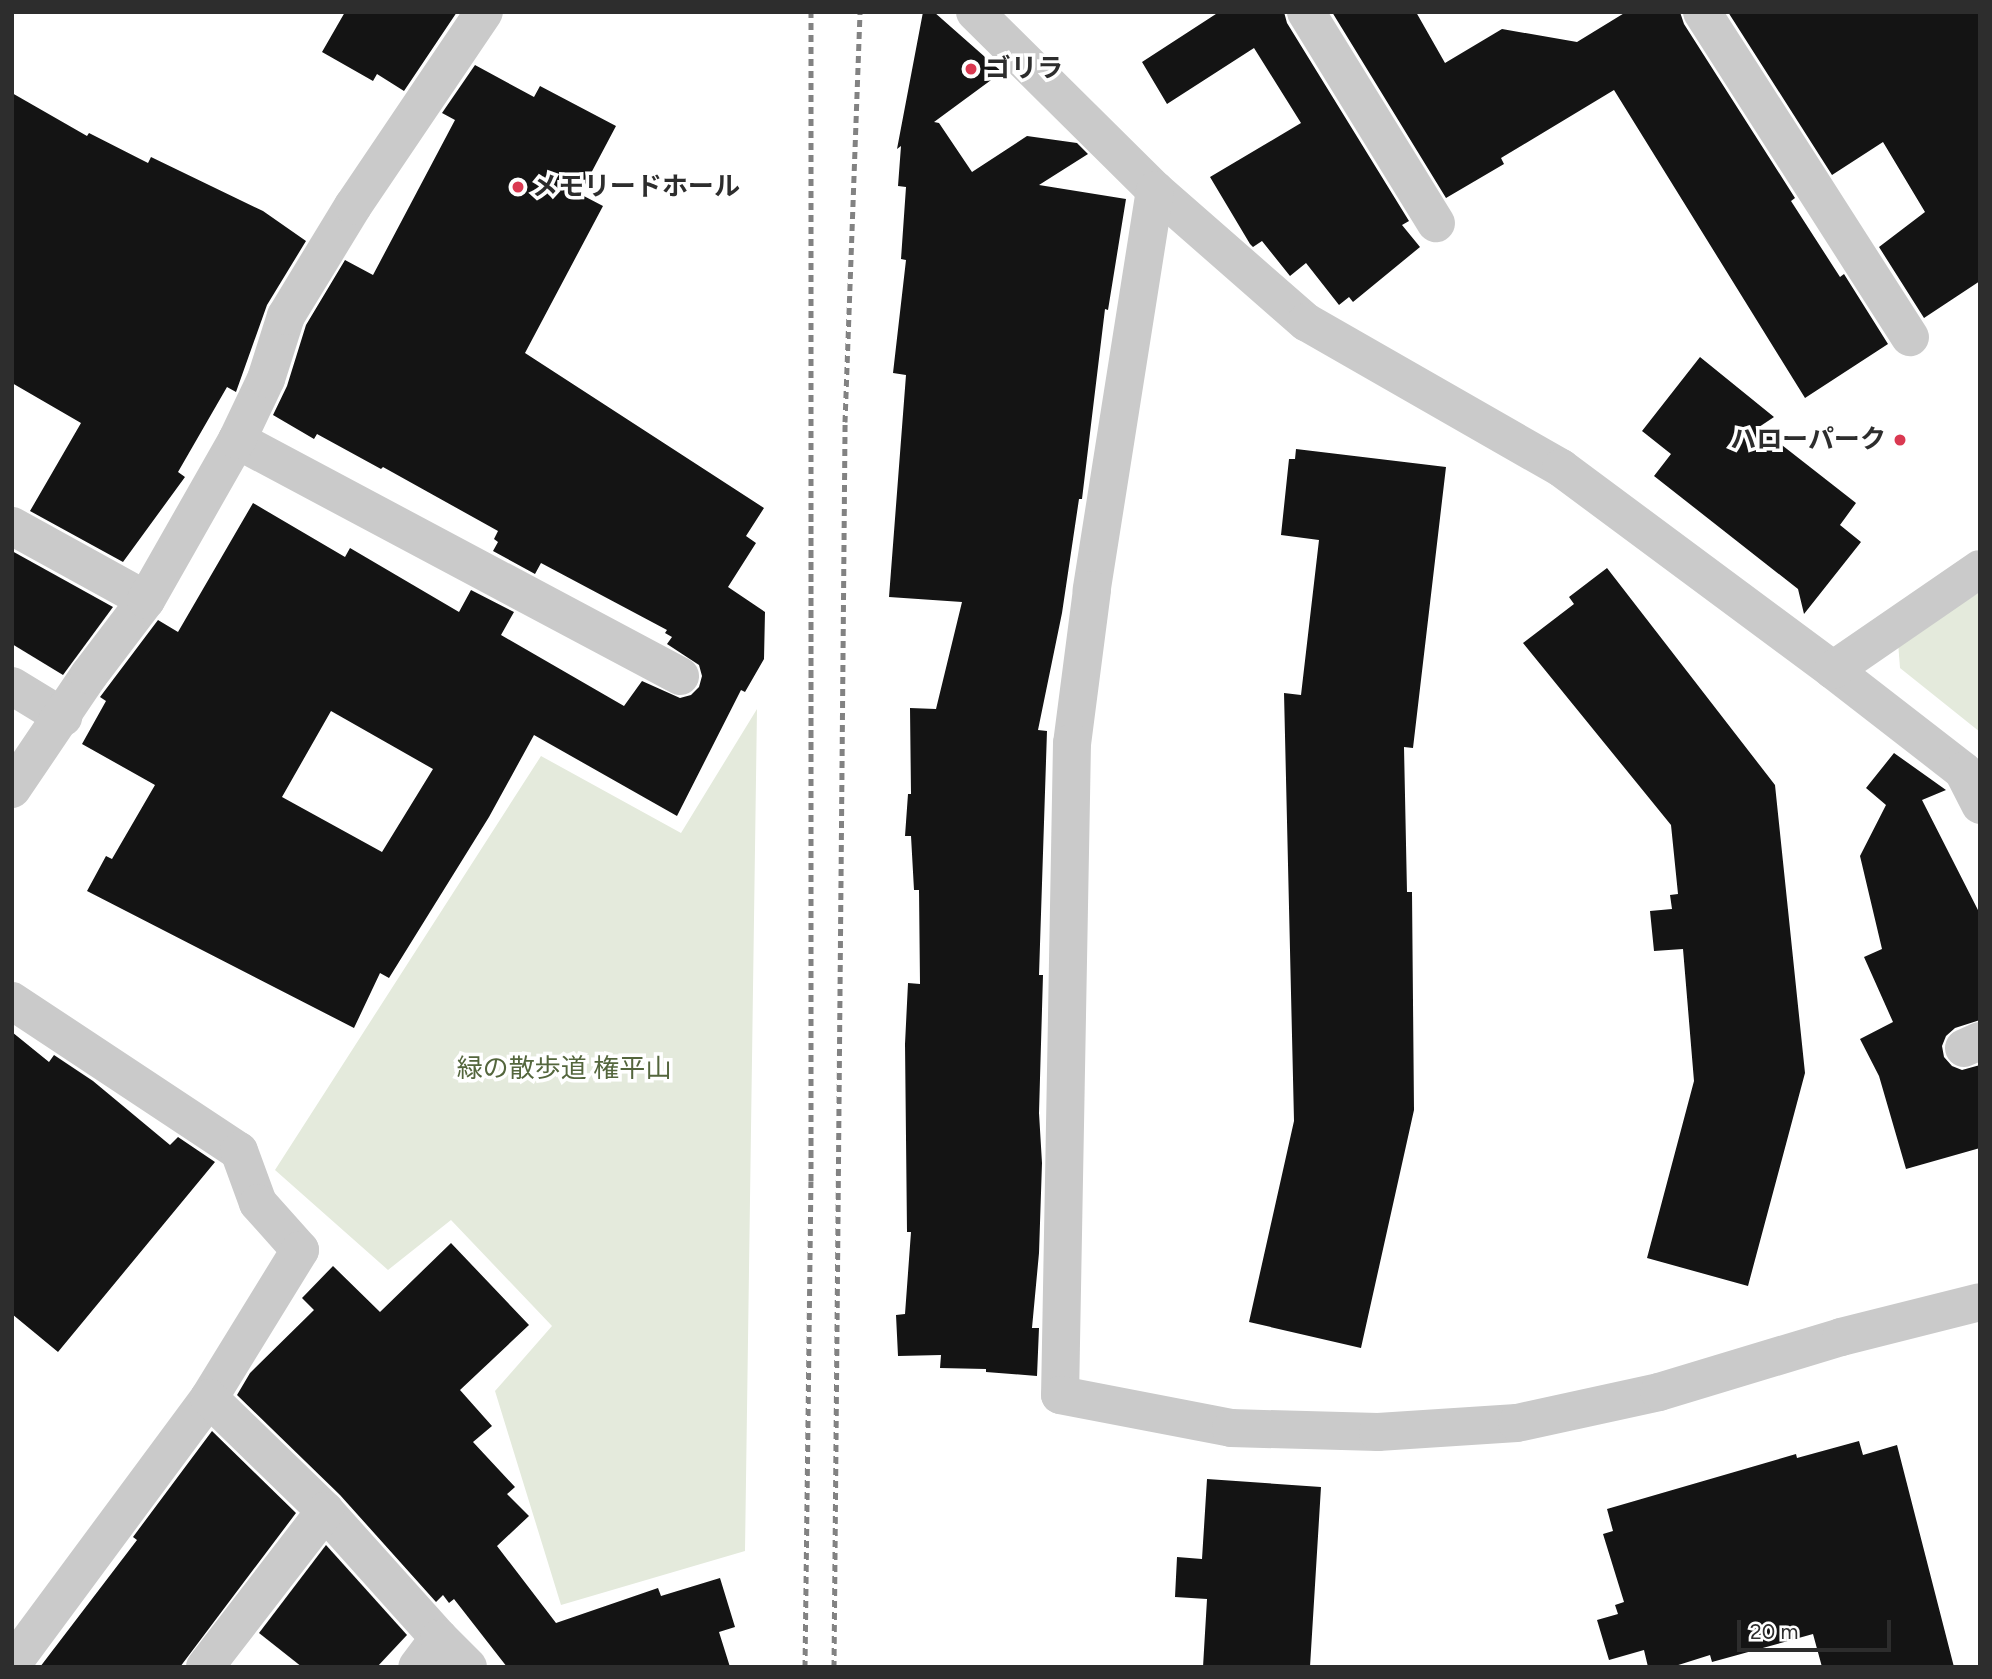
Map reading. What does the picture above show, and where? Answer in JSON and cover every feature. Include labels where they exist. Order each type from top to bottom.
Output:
[{"type":"street","points":[[12,789],[64,717],[89,675],[146,600],[237,440],[266,379],[286,316],[353,206],[484,12]]},
{"type":"street","points":[[975,12],[1155,190],[1306,322],[1561,468],[1833,670],[1963,771],[1980,805]]},
{"type":"street","points":[[1307,12],[1436,223]]},
{"type":"street","points":[[1702,12],[1910,337]]},
{"type":"street","points":[[1155,190],[1092,590],[1072,743],[1060,1395],[1231,1428],[1378,1432],[1517,1423],[1659,1392],[1841,1338],[1980,1302]]},
{"type":"street","points":[[237,440],[680,676]]},
{"type":"street","points":[[12,526],[146,600]]},
{"type":"street","points":[[1833,670],[1980,569]]},
{"type":"street","points":[[12,686],[64,717]]},
{"type":"street","points":[[12,1001],[239,1151],[258,1203],[300,1250],[209,1398],[12,1664]]},
{"type":"street","points":[[209,1398],[325,1511],[428,1652],[468,1667]]},
{"type":"street","points":[[205,1667],[325,1511]]},
{"type":"green space","points":[[1980,592],[1980,732],[1900,668],[1898,642]]},
{"type":"green space","name":"緑の散歩道 権平山","points":[[757,709],[745,1551],[561,1605],[495,1391],[552,1326],[451,1220],[388,1270],[275,1170],[541,756],[681,833]]},
{"type":"building","points":[[345,12],[457,12],[404,91],[377,74],[373,81],[322,52]]},
{"type":"building","points":[[923,12],[934,12],[1002,72],[934,122],[939,123],[972,172],[1027,136],[1077,143],[1088,154],[1039,185],[1126,199],[1108,310],[1105,309],[1082,499],[1079,499],[1062,613],[1038,730],[1047,731],[1039,975],[1043,975],[1039,1113],[1042,1163],[1039,1253],[1032,1328],[1039,1328],[1037,1376],[986,1372],[986,1369],[940,1368],[941,1355],[898,1356],[896,1315],[905,1314],[911,1232],[907,1232],[905,1044],[908,983],[920,984],[919,890],[914,890],[911,836],[905,836],[908,794],[911,794],[910,708],[936,709],[962,602],[889,597],[906,375],[893,373],[906,260],[901,259],[906,187],[898,186],[901,146],[897,149]]},
{"type":"building","points":[[1219,12],[1284,12],[1287,23],[1409,221],[1402,225],[1420,247],[1353,302],[1349,297],[1339,305],[1306,263],[1290,276],[1262,241],[1253,247],[1210,177],[1301,123],[1254,48],[1167,104],[1142,62]]},
{"type":"building","points":[[1332,12],[1416,12],[1445,63],[1502,29],[1577,42],[1626,12],[1680,12],[1684,24],[1795,198],[1791,201],[1840,277],[1844,274],[1888,344],[1805,398],[1614,90],[1501,158],[1504,164],[1446,198]]},
{"type":"building","points":[[1728,12],[1980,12],[1980,281],[1924,318],[1879,247],[1925,212],[1883,142],[1832,175]]},
{"type":"building","points":[[475,65],[534,97],[540,86],[616,126],[580,194],[603,206],[525,353],[764,508],[746,536],[756,543],[728,587],[765,612],[764,659],[745,692],[741,690],[677,816],[534,735],[489,817],[389,978],[380,973],[354,1028],[87,891],[106,856],[112,859],[155,785],[82,744],[106,701],[100,697],[158,620],[178,632],[253,503],[345,557],[350,548],[459,612],[471,590],[514,612],[501,635],[624,706],[642,681],[680,698],[691,695],[699,687],[702,676],[699,665],[667,644],[672,637],[665,633],[667,630],[541,563],[535,574],[493,551],[498,542],[494,539],[498,531],[383,467],[381,469],[317,434],[314,439],[273,415],[287,386],[306,325],[345,260],[373,275],[455,120],[442,113]],"holes":[[[331,711],[433,769],[382,852],[282,797]]]},
{"type":"building","points":[[12,93],[87,136],[89,133],[148,163],[151,157],[263,211],[306,241],[267,305],[236,392],[227,387],[178,472],[185,477],[123,562],[30,511],[81,423],[12,383]]},
{"type":"building","points":[[1700,357],[1774,417],[1759,427],[1856,503],[1840,525],[1861,542],[1804,614],[1798,589],[1654,476],[1671,454],[1642,431]]},
{"type":"building","points":[[1296,449],[1446,467],[1413,748],[1404,747],[1407,892],[1412,892],[1414,1110],[1361,1348],[1249,1322],[1294,1121],[1284,693],[1301,695],[1319,540],[1281,535],[1289,459],[1295,459]]},
{"type":"building","points":[[12,551],[113,607],[63,675],[12,644]]},
{"type":"building","points":[[1607,568],[1775,785],[1805,1073],[1748,1286],[1647,1258],[1694,1081],[1683,949],[1654,951],[1650,911],[1672,909],[1670,895],[1678,894],[1671,825],[1523,643],[1574,604],[1569,597]]},
{"type":"building","points":[[1894,753],[1946,790],[1922,800],[1980,914],[1980,1020],[1955,1028],[1946,1036],[1942,1046],[1944,1057],[1952,1066],[1962,1070],[1980,1065],[1980,1148],[1906,1169],[1879,1076],[1860,1039],[1893,1022],[1864,957],[1882,949],[1860,856],[1886,805],[1866,788]]},
{"type":"building","points":[[12,1032],[49,1062],[54,1055],[93,1081],[170,1145],[178,1137],[215,1162],[58,1352],[12,1314]]},
{"type":"building","points":[[451,1243],[529,1325],[460,1390],[492,1426],[473,1442],[515,1487],[507,1494],[529,1516],[497,1546],[556,1623],[658,1588],[661,1596],[720,1578],[735,1627],[719,1632],[730,1667],[507,1667],[454,1599],[449,1603],[443,1595],[436,1602],[340,1495],[237,1395],[250,1373],[314,1310],[302,1298],[333,1266],[380,1312]]},
{"type":"building","points":[[212,1431],[296,1513],[180,1667],[40,1667],[137,1540],[133,1537]]},
{"type":"building","points":[[1859,1441],[1863,1455],[1897,1445],[1954,1667],[1822,1667],[1813,1634],[1712,1662],[1710,1655],[1672,1667],[1648,1667],[1644,1650],[1609,1660],[1597,1620],[1618,1614],[1615,1605],[1624,1602],[1603,1534],[1613,1531],[1607,1509],[1796,1454],[1797,1458]]},
{"type":"building","points":[[1207,1479],[1321,1487],[1310,1667],[1203,1667],[1207,1599],[1175,1597],[1177,1557],[1202,1559]]},
{"type":"building","points":[[326,1545],[407,1635],[377,1667],[302,1667],[259,1633]]},
{"type":"railway","points":[[805,1667],[811,1181],[811,12]]},
{"type":"railway","points":[[834,1667],[845,422],[860,12]]},
{"type":"place","name":"ゴリラ","points":[[971,69]]},
{"type":"place","name":"メモリードホール","points":[[518,187]]},
{"type":"place","name":"ハローパーク","points":[[1900,440]]}]
